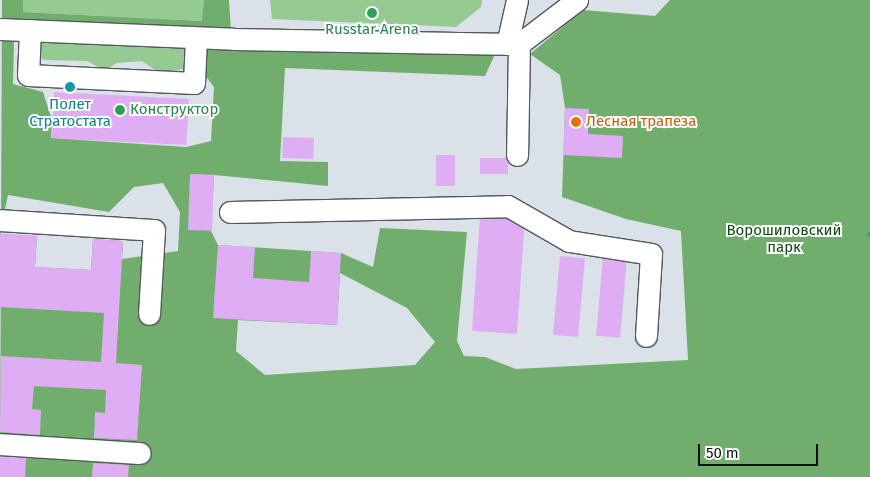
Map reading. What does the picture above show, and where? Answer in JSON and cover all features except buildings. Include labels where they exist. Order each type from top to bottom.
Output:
[{"type":"lane","points":[[517,0],[513,44],[517,154]]},
{"type":"lane","points":[[0,29],[196,38],[513,44],[577,0]]},
{"type":"lane","points":[[30,30],[28,75],[194,84],[196,38]]},
{"type":"lane","points":[[230,212],[508,206],[569,241],[651,254],[646,336]]},
{"type":"lane","points":[[0,220],[154,230],[149,314]]},
{"type":"lane","points":[[0,444],[140,453]]},
{"type":"green space","name":"Ворошиловский парк","points":[[2,0],[23,0],[23,12],[202,21],[204,0],[229,0],[232,48],[495,54],[485,76],[285,68],[280,161],[328,162],[328,186],[214,175],[211,231],[218,245],[341,253],[373,267],[380,228],[467,232],[457,341],[464,356],[485,357],[516,369],[688,360],[681,231],[626,219],[562,197],[565,108],[560,75],[530,54],[583,10],[655,16],[670,0],[870,0],[870,477],[0,477],[1,234],[37,236],[35,267],[91,270],[93,239],[123,241],[122,259],[178,251],[180,212],[163,183],[134,187],[109,212],[8,195],[1,229]],"holes":[[[38,38],[202,47],[201,70],[214,87],[211,141],[186,147],[51,138],[52,120],[43,92],[13,84],[14,41]],[[340,273],[407,308],[435,342],[415,365],[265,375],[236,351],[238,320],[337,325]]]},
{"type":"green space","points":[[23,0],[204,0],[203,21],[23,12]]},
{"type":"green space","name":"Russtar Arena","points":[[270,0],[482,0],[481,7],[456,27],[272,19]]},
{"type":"green space","points":[[38,38],[182,43],[188,49],[186,68],[162,75],[142,61],[116,63],[106,71],[87,61],[44,60],[37,55]]},
{"type":"place","name":"Russtar Arena","points":[[372,13]]},
{"type":"place","name":"Полет Стратостата","points":[[70,87]]},
{"type":"place","name":"Конструктор","points":[[120,110]]},
{"type":"place","name":"Лесная трапеза","points":[[576,122]]}]
